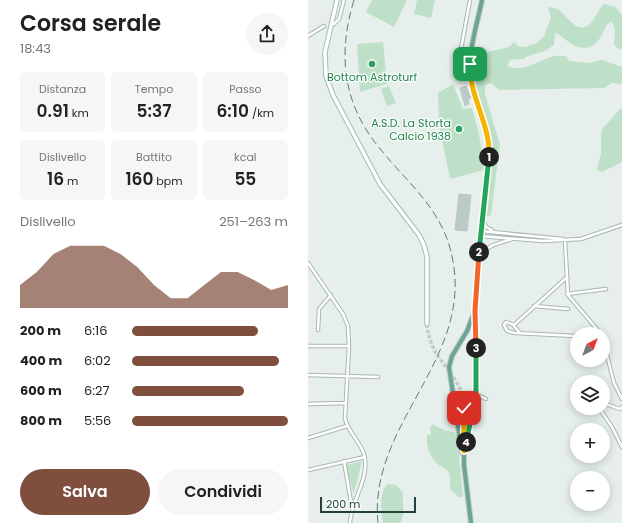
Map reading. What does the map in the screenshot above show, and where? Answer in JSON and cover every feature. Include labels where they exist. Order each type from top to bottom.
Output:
[{"type":"main road","points":[[337,0],[325,52],[326,76],[333,95],[380,184],[419,235],[424,245],[427,257],[427,324]]},
{"type":"main road","points":[[464,451],[476,397],[475,311],[480,236],[489,145],[471,82],[471,56],[482,0]]},
{"type":"main road","points":[[471,523],[449,367],[452,356],[467,331],[475,311]]},
{"type":"main road","points":[[463,396],[464,465]]},
{"type":"street","points":[[334,24],[340,19],[344,0]]},
{"type":"street","points":[[470,0],[462,38],[462,51],[471,56]]},
{"type":"street","points":[[308,36],[324,26]]},
{"type":"street","points":[[458,63],[465,54]]},
{"type":"street","points":[[482,219],[486,227],[495,232]]},
{"type":"street","points":[[480,236],[543,241],[564,241],[585,238],[622,226]]},
{"type":"street","points":[[481,231],[564,241]]},
{"type":"street","points":[[502,233],[502,243]]},
{"type":"street","points":[[478,268],[484,250],[515,238]]},
{"type":"street","points":[[564,241],[568,294],[595,327]]},
{"type":"street","points":[[308,263],[331,295],[347,322],[349,346],[345,403],[347,426],[365,456],[365,469],[352,508],[350,523]]},
{"type":"street","points":[[514,325],[566,278]]},
{"type":"street","points":[[568,294],[606,289]]},
{"type":"street","points":[[318,330],[319,309],[331,295]]},
{"type":"street","points":[[534,306],[568,309]]},
{"type":"street","points":[[520,333],[514,325],[506,322],[504,325],[506,331],[520,333],[570,336]]},
{"type":"street","points":[[308,346],[349,346]]},
{"type":"street","points":[[610,367],[614,383],[622,399]]},
{"type":"street","points":[[308,375],[378,377]]},
{"type":"street","points":[[480,396],[486,399]]},
{"type":"street","points":[[308,404],[345,403]]},
{"type":"street","points":[[610,406],[620,409],[622,407]]},
{"type":"street","points":[[605,415],[612,426],[622,447]]},
{"type":"street","points":[[308,438],[347,426]]},
{"type":"street","points":[[308,470],[365,456]]},
{"type":"street","points":[[344,461],[352,508]]},
{"type":"green space","points":[[372,0],[407,0],[394,27],[366,12]]},
{"type":"green space","points":[[417,0],[435,0],[431,18],[414,14]]},
{"type":"green space","points":[[604,4],[615,7],[622,15],[622,50],[617,48],[614,44],[615,30],[611,22],[606,26],[597,42],[591,46],[580,48],[557,33],[555,34],[554,45],[545,51],[525,57],[524,59],[510,60],[507,66],[513,68],[524,68],[553,56],[566,56],[569,61],[589,63],[602,60],[622,67],[622,84],[612,83],[604,88],[499,90],[491,83],[485,85],[485,94],[500,145],[491,215],[486,217],[483,213],[490,135],[474,78],[475,69],[486,62],[485,56],[488,52],[509,47],[514,42],[518,46],[525,47],[537,43],[544,36],[551,17],[548,7],[559,10],[573,24],[585,27],[590,24]]},
{"type":"green space","name":"Bottom Astroturf","points":[[383,42],[387,84],[360,92],[357,44]]},
{"type":"green space","name":"A.S.D. La Storta Calcio 1938","points":[[453,84],[463,109],[472,108],[479,134],[484,170],[450,179],[439,124],[438,93]]},
{"type":"green space","points":[[389,86],[396,103],[387,106],[381,89]]},
{"type":"green space","points":[[622,107],[622,162],[602,172],[597,170],[601,153],[602,129]]},
{"type":"green space","points":[[432,424],[446,431],[454,432],[457,435],[463,497],[458,497],[450,489],[450,476],[448,471],[436,463],[429,451],[427,438],[428,434],[431,435],[430,428]]},
{"type":"green space","points":[[362,461],[354,492],[353,492],[346,465]]},
{"type":"green space","points":[[387,484],[396,485],[403,493],[403,512],[400,523],[383,523],[381,508],[382,498],[384,488]]},
{"type":"building","points":[[466,86],[471,98],[468,99],[469,104],[465,106],[460,88]]},
{"type":"building","points":[[459,194],[471,195],[467,231],[455,230]]},
{"type":"tunnel","points":[[427,324],[432,346],[454,377],[463,396]]},
{"type":"railway","points":[[354,0],[349,19],[345,57],[346,76],[356,111],[365,128],[377,145],[414,187],[435,215],[444,231],[450,248],[454,268],[454,302],[446,335],[433,365],[387,456],[379,489],[378,523]]},
{"type":"place","name":"Bottom Astroturf","points":[[372,64]]},
{"type":"place","name":"A.S.D. La Storta Calcio 1938","points":[[459,129]]},
{"type":"route","points":[[464,408],[464,451],[476,397],[475,309],[480,236],[489,149],[487,135],[471,82],[470,64]]}]
